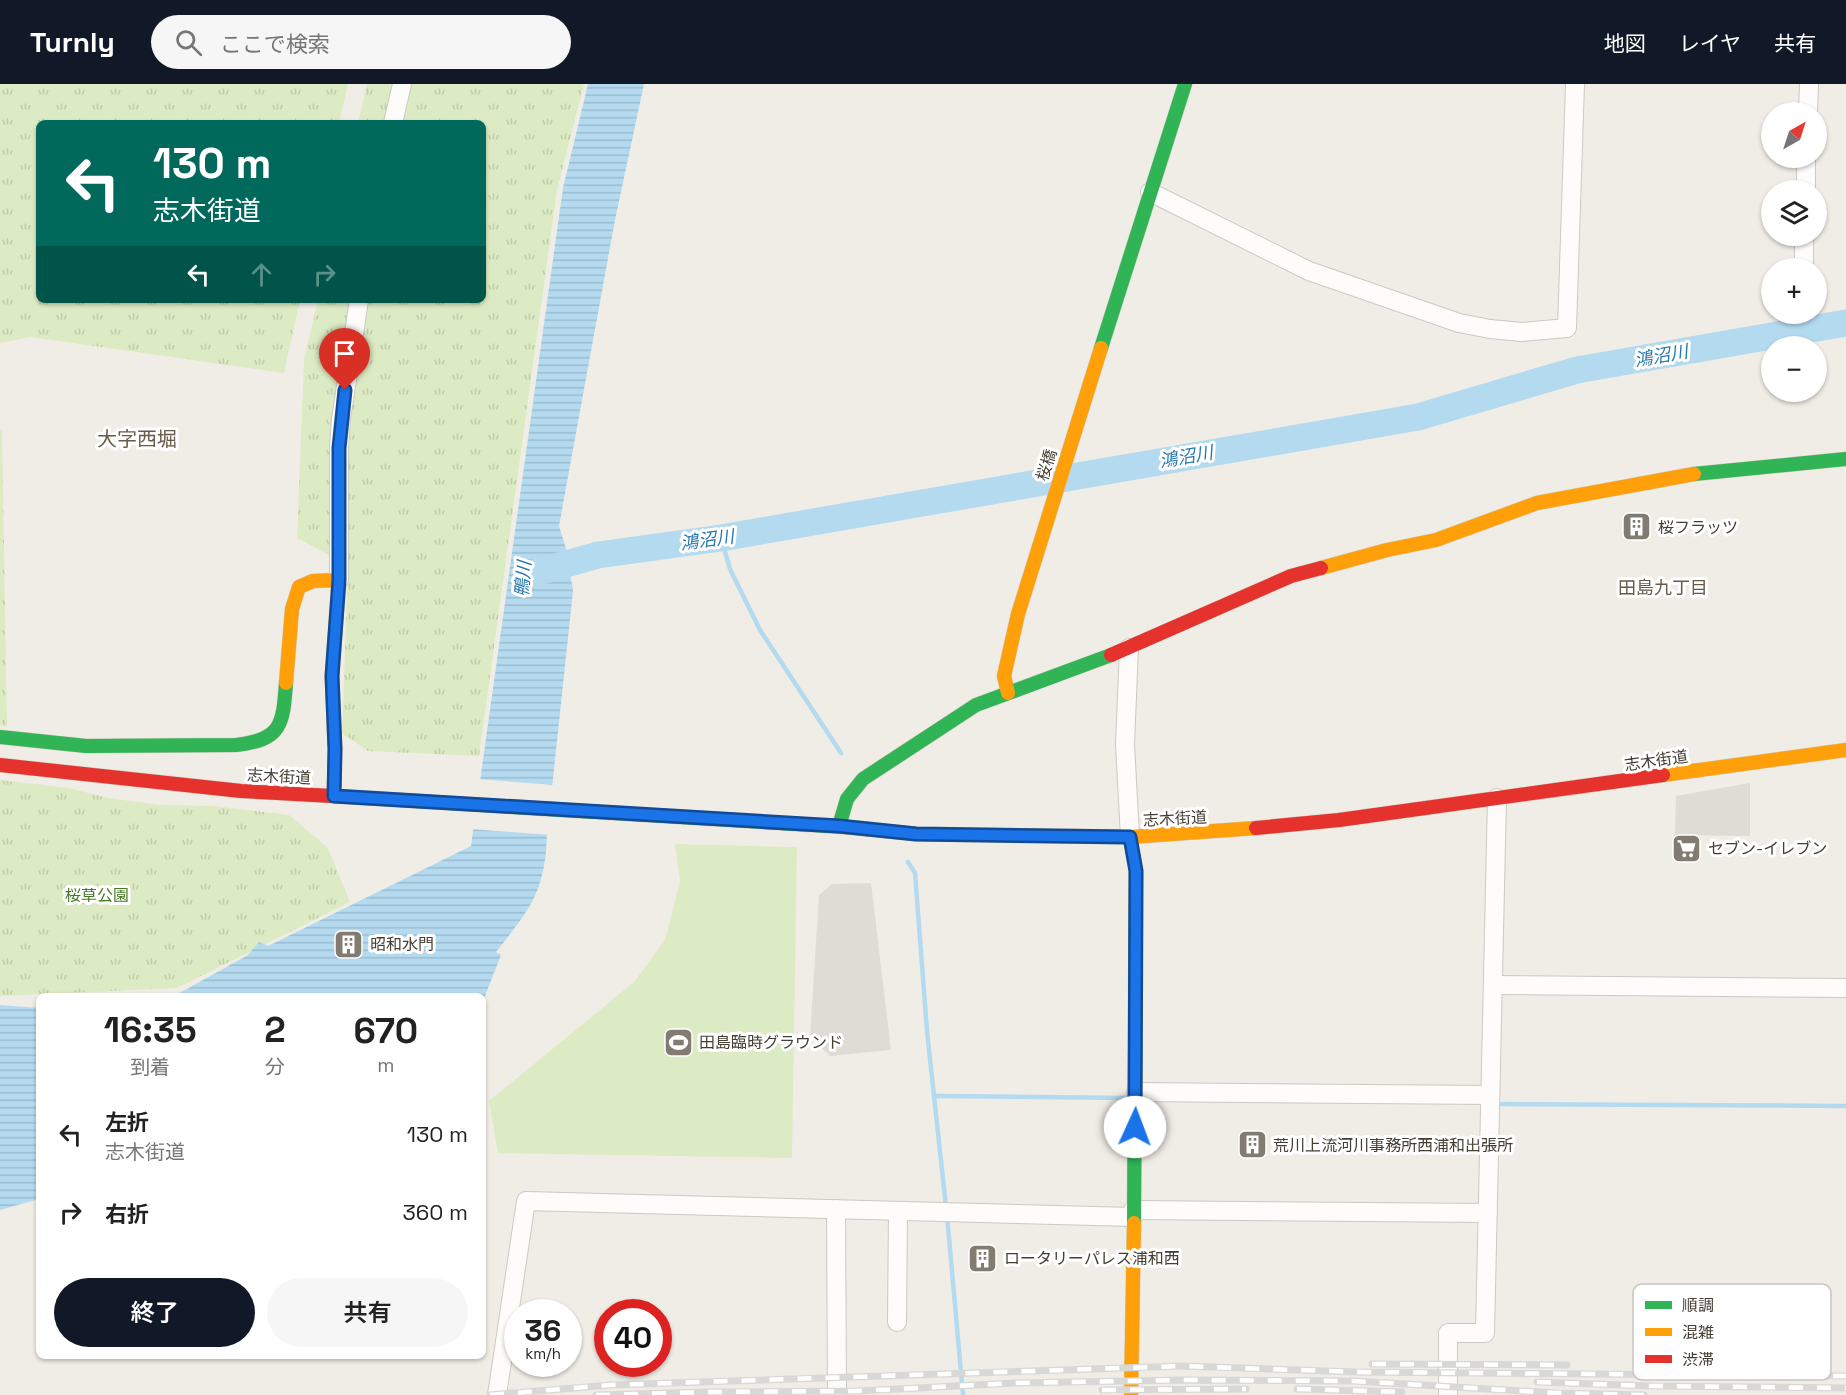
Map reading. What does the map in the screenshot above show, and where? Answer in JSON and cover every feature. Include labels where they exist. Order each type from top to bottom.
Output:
[{"type":"street","points":[[394,120],[402,84]]},
{"type":"street","name":"桜橋","points":[[1008,693],[1004,676],[1007,660],[1047,516],[1185,84]]},
{"type":"street","points":[[1150,192],[1310,271],[1459,323],[1522,332],[1567,328],[1575,84]]},
{"type":"street","points":[[1808,102],[1809,84]]},
{"type":"street","points":[[334,796],[332,676],[339,580],[340,429],[359,303]]},
{"type":"street","points":[[839,826],[847,799],[863,779],[976,705],[1129,648],[1291,576],[1387,550],[1436,540],[1537,502],[1704,472],[1846,459]]},
{"type":"street","points":[[0,737],[86,746],[236,745],[250,744],[265,739],[276,731],[283,716],[291,612],[296,591],[300,586],[312,581],[339,580]]},
{"type":"street","points":[[1129,648],[1125,744],[1130,837],[1136,871],[1136,1097],[1131,1395]]},
{"type":"street","name":"志木街道","points":[[0,765],[241,791],[839,826],[916,834],[1130,837],[1205,833],[1339,820],[1846,750]]},
{"type":"street","points":[[1448,1395],[1449,1333],[1485,1333],[1497,798]]},
{"type":"street","points":[[1493,985],[1846,988]]},
{"type":"street","points":[[1136,1097],[1490,1101]]},
{"type":"street","points":[[497,1395],[526,1202],[1133,1214],[1488,1214]]},
{"type":"street","points":[[836,1209],[837,1395]]},
{"type":"street","points":[[897,1322],[898,1211]]},
{"type":"green space","points":[[0,84],[348,84],[340,120],[36,120],[36,303],[299,303],[284,373],[30,337],[0,343]]},
{"type":"green space","points":[[367,84],[584,84],[557,190],[479,756],[368,751],[342,733],[348,565],[297,538],[304,360],[317,303],[486,303],[486,120],[359,120]]},
{"type":"green space","points":[[0,429],[2,430],[7,727],[0,725]]},
{"type":"green space","name":"桜草公園","points":[[0,780],[69,788],[108,798],[161,805],[213,806],[289,815],[328,848],[350,902],[177,988],[0,996]]},
{"type":"green space","name":"田島臨時グラウンド","points":[[675,844],[797,847],[792,1158],[498,1153],[489,1101],[634,982],[665,940],[680,881]]},
{"type":"shaded area","points":[[1750,783],[1750,836],[1675,835],[1676,796]]},
{"type":"shaded area","points":[[871,883],[891,1050],[830,1056],[810,1037],[819,895],[832,884]]},
{"type":"water","name":"鴨川","points":[[588,84],[644,84],[615,220],[559,526],[567,552],[573,591],[546,855],[534,899],[496,952],[501,955],[486,993],[179,993],[248,955],[259,942],[268,946],[471,846],[563,188]]},
{"type":"water","points":[[0,1005],[36,1008],[36,1200],[0,1210]]},
{"type":"pier","points":[[477,779],[555,785],[550,835],[470,829]]},
{"type":"waterway","name":"鴻沼川","points":[[534,573],[598,555],[721,538],[1418,417],[1577,370],[1846,323]]},
{"type":"waterway","points":[[721,538],[730,569],[760,630],[841,753]]},
{"type":"waterway","points":[[908,862],[915,873],[927,1031],[946,1207]]},
{"type":"waterway","points":[[935,1096],[1129,1098]]},
{"type":"waterway","points":[[1495,1104],[1846,1106]]},
{"type":"waterway","points":[[947,1215],[963,1395]]},
{"type":"railway","points":[[1372,1364],[1567,1365]]},
{"type":"railway","points":[[490,1395],[610,1385],[1183,1366],[1355,1372],[1633,1374]]},
{"type":"railway","points":[[1831,1376],[1846,1376]]},
{"type":"railway","points":[[596,1395],[858,1391],[1016,1383],[1183,1380],[1354,1381],[1556,1393],[1644,1395]]},
{"type":"railway","points":[[1537,1382],[1846,1388]]},
{"type":"railway","points":[[1102,1390],[1246,1389]]},
{"type":"railway","points":[[1297,1389],[1402,1392]]},
{"type":"traffic: fast","points":[[1101,348],[1185,84]]},
{"type":"traffic: fast","points":[[1694,474],[1846,459]]},
{"type":"traffic: fast","points":[[839,826],[847,799],[863,779],[976,705],[1111,655]]},
{"type":"traffic: fast","points":[[0,737],[86,746],[251,743],[263,739],[277,728],[281,719],[286,683]]},
{"type":"traffic: fast","points":[[332,796],[845,827]]},
{"type":"traffic: fast","points":[[1130,837],[1136,871],[1134,1223]]},
{"type":"traffic: slow","points":[[1008,693],[1004,676],[1018,614],[1101,348]]},
{"type":"traffic: slow","points":[[1321,568],[1387,550],[1436,540],[1537,503],[1694,474]]},
{"type":"traffic: slow","points":[[286,683],[292,609],[299,587],[313,581],[339,580],[332,676],[334,796]]},
{"type":"traffic: slow","points":[[1663,775],[1846,750]]},
{"type":"traffic: slow","points":[[845,827],[916,834],[1130,837],[1256,828]]},
{"type":"traffic: slow","points":[[1131,1395],[1134,1223]]},
{"type":"traffic: jam","points":[[1111,655],[1291,576],[1321,568]]},
{"type":"traffic: jam","points":[[0,765],[241,791],[332,796]]},
{"type":"traffic: jam","points":[[1256,828],[1339,820],[1663,775]]},
{"type":"place","name":"桜フラッツ","points":[[1637,527]]},
{"type":"place","name":"セブン-イレブン","points":[[1687,848]]},
{"type":"place","name":"昭和水門","points":[[349,944]]},
{"type":"place","name":"田島臨時グラウンド","points":[[678,1042]]},
{"type":"place","name":"荒川上流河川事務所西浦和出張所","points":[[1252,1145]]},
{"type":"place","name":"ロータリーパレス浦和西","points":[[983,1258]]},
{"type":"district","name":"大字西堀","points":[[137,439]]},
{"type":"district","name":"田島九丁目","points":[[1663,588]]},
{"type":"route","points":[[345,390],[339,448],[339,580],[332,676],[334,796],[839,826],[916,834],[1130,837],[1136,871],[1135,1127]]}]
